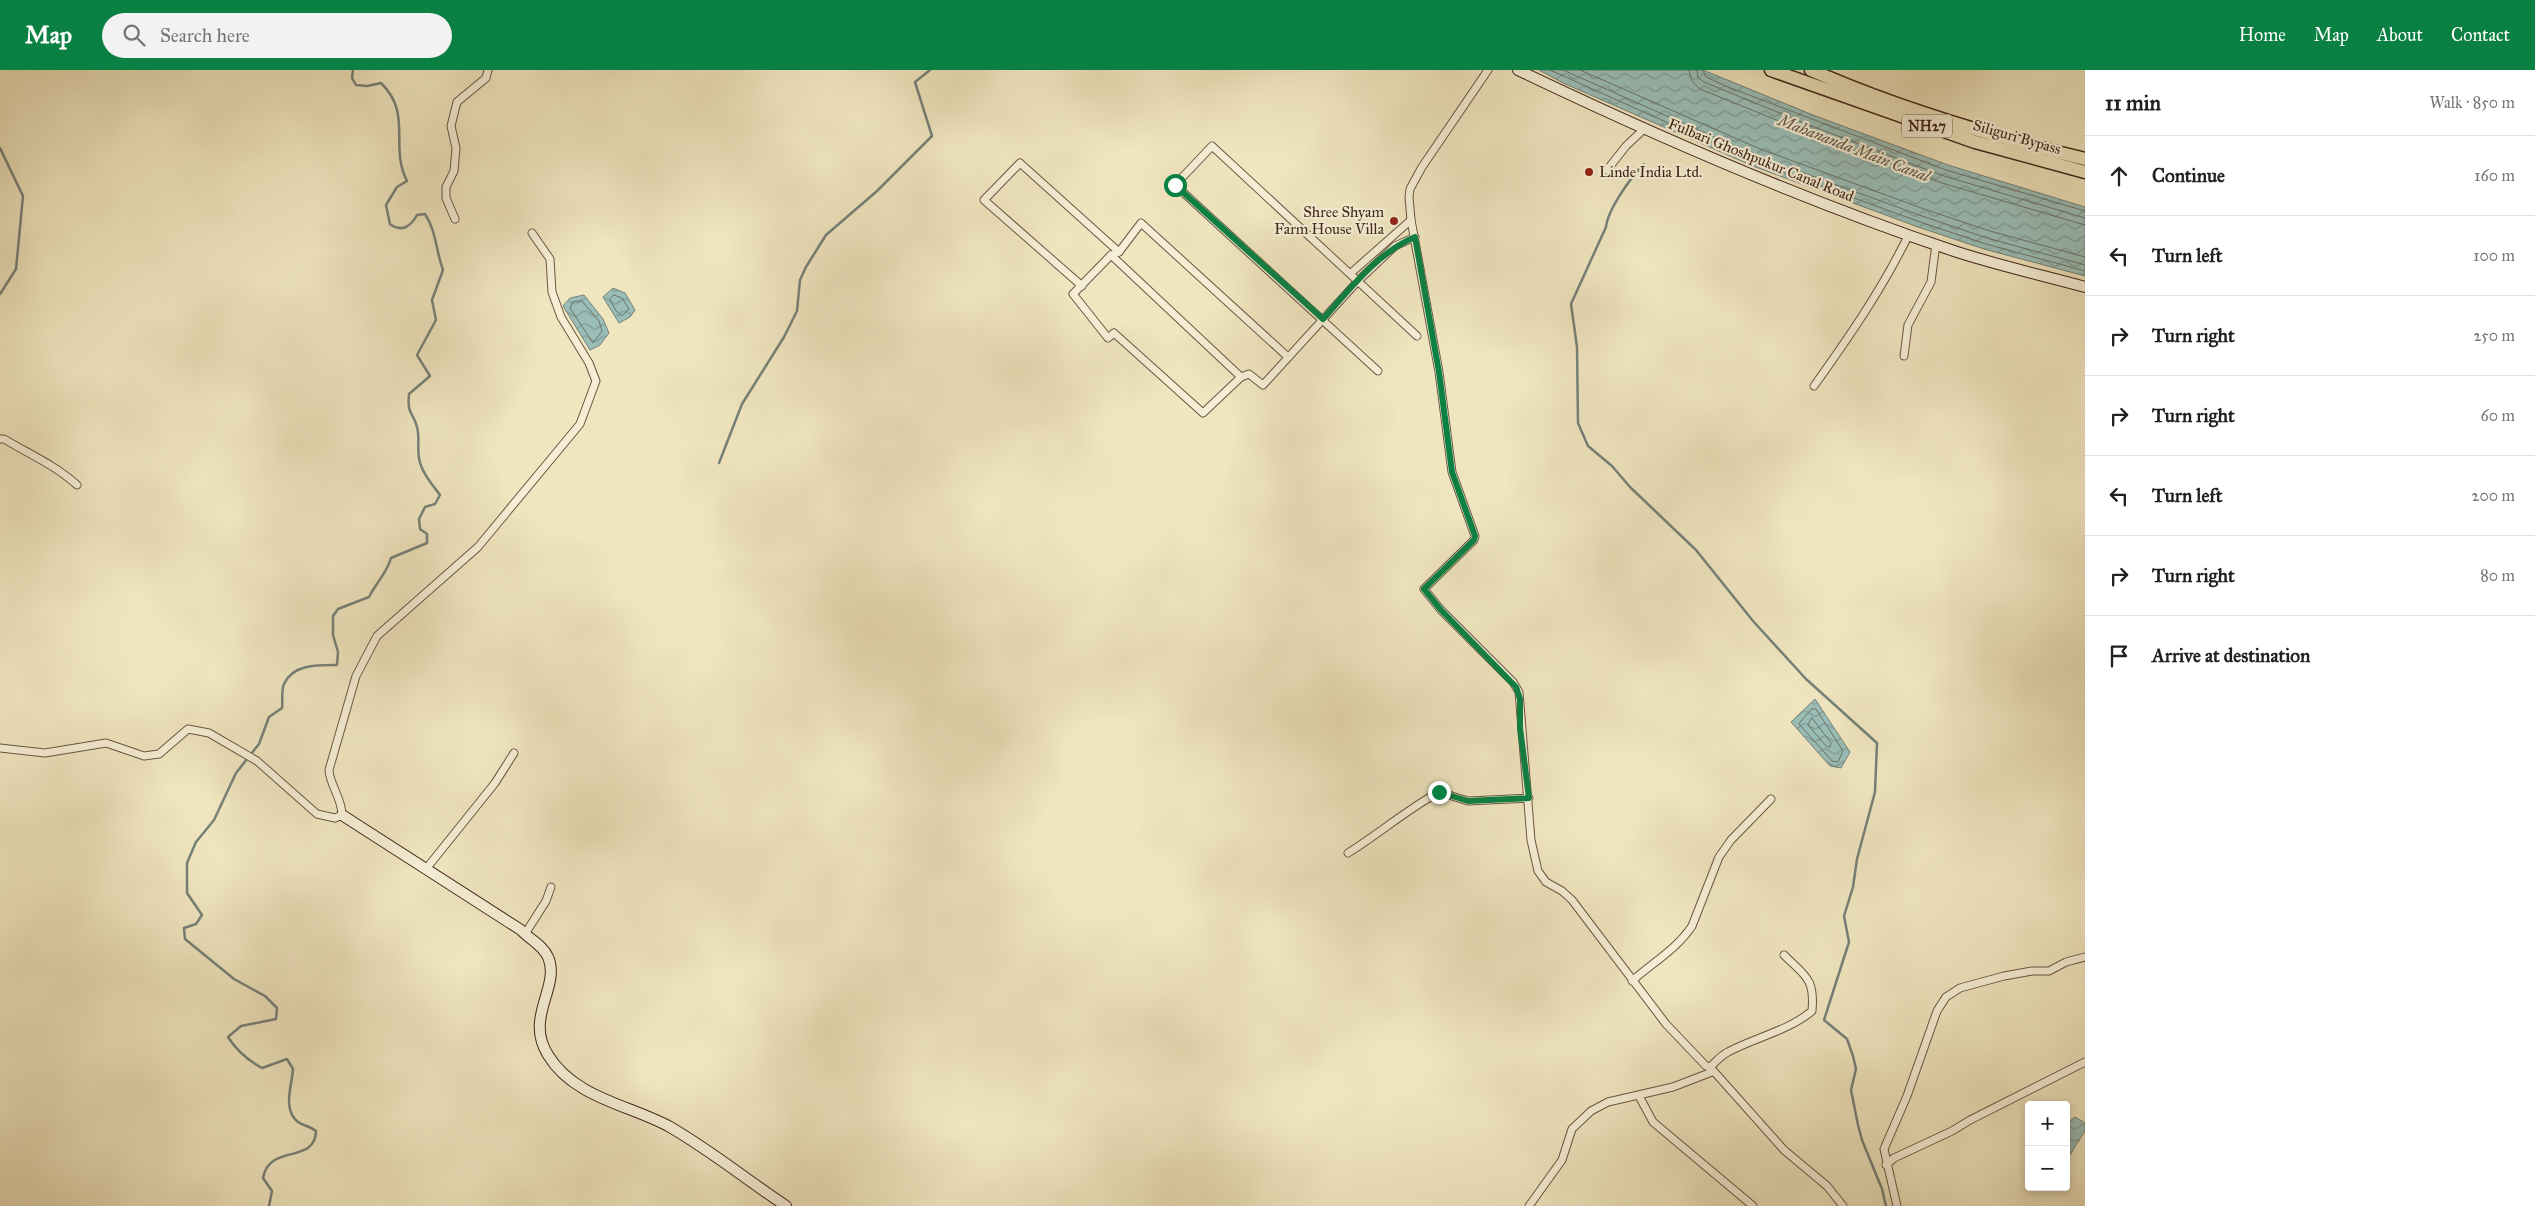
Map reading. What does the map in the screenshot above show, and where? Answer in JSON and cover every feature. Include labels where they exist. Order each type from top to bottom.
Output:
[{"type":"highway","name":"Siliguri Bypass","points":[[1771,70],[1975,142],[2085,172]]},
{"type":"highway","name":"NH27","points":[[1811,70],[1921,114],[2001,138],[2085,159]]},
{"type":"street","points":[[455,219],[446,198],[446,187],[454,171],[456,148],[450,126],[457,102],[486,78],[488,70]]},
{"type":"street","points":[[1488,70],[1415,179],[1409,197],[1411,220],[1439,372],[1452,472],[1475,536],[1474,540],[1424,589],[1441,610],[1516,687],[1520,699],[1520,728],[1529,798],[1531,840],[1538,871],[1546,882],[1562,891],[1572,900],[1666,1024],[1711,1069],[1784,1150],[1827,1186],[1843,1206]]},
{"type":"street","name":"Fulbari Ghoshpukur Canal Road","points":[[1518,70],[1644,129],[1799,195],[1936,244],[2085,287]]},
{"type":"street","points":[[1607,170],[1626,146],[1644,129]]},
{"type":"street","points":[[1378,371],[1175,185],[1212,146],[1417,336]]},
{"type":"street","points":[[1082,286],[984,200],[1020,163],[1241,377]]},
{"type":"street","points":[[1351,274],[1411,220]]},
{"type":"street","points":[[1288,357],[1141,223],[1115,254],[1073,294],[1108,338],[1114,333],[1204,413],[1241,377],[1249,374],[1263,385],[1358,281],[1395,246],[1415,237]]},
{"type":"street","points":[[342,815],[342,804],[330,780],[329,770],[356,676],[377,636],[478,547],[580,424],[596,381],[589,363],[561,317],[552,292],[550,259],[532,233]]},
{"type":"street","points":[[1814,386],[1855,329],[1894,265],[1909,234]]},
{"type":"street","points":[[1904,356],[1908,325],[1931,282],[1936,244]]},
{"type":"street","points":[[0,439],[4,439],[31,456],[47,462],[77,485]]},
{"type":"street","points":[[0,748],[45,752],[106,743],[144,756],[159,754],[188,728],[208,733],[257,761],[317,814],[335,818],[342,815]]},
{"type":"street","points":[[426,869],[494,784],[514,753]]},
{"type":"street","points":[[1348,853],[1368,841],[1411,808],[1439,792],[1468,801],[1529,798]]},
{"type":"street","points":[[1632,981],[1651,963],[1674,948],[1686,936],[1692,926],[1719,857],[1731,840],[1771,799]]},
{"type":"street","points":[[342,815],[525,934],[547,955],[551,968],[540,1010],[539,1028],[541,1044],[548,1057],[579,1086],[667,1126],[691,1140],[786,1206]]},
{"type":"street","points":[[525,934],[546,901],[550,887]]},
{"type":"street","points":[[1529,1206],[1562,1160],[1572,1129],[1598,1106],[1695,1080],[1711,1069],[1727,1052],[1755,1039],[1790,1027],[1812,1011],[1812,989],[1808,976],[1784,955]]},
{"type":"street","points":[[1897,1206],[1886,1165],[1884,1149],[1907,1096],[1937,1011],[1946,997],[1960,988],[2004,976],[2032,971],[2049,971],[2066,962],[2085,957]]},
{"type":"street","points":[[1886,1165],[1894,1158],[1952,1131],[2085,1062]]},
{"type":"street","points":[[1639,1096],[1653,1122],[1753,1206]]},
{"type":"water","name":"Mahananda Main Canal","points":[[1539,70],[1703,70],[1813,115],[1948,165],[2085,207],[2085,276],[1984,249],[1918,227],[1753,166],[1563,83]]},
{"type":"water","points":[[613,288],[625,293],[635,310],[630,317],[619,323],[603,297]]},
{"type":"water","points":[[584,295],[603,319],[609,333],[600,345],[590,350],[563,306],[570,298]]},
{"type":"water","points":[[1815,699],[1850,752],[1841,768],[1830,766],[1791,722]]},
{"type":"water","points":[[2075,1117],[2085,1123],[2085,1131],[2070,1155],[2070,1146],[2070,1121]]},
{"type":"waterway","points":[[269,1206],[272,1191],[263,1178],[267,1167],[282,1157],[308,1148],[314,1141],[316,1131],[298,1122],[290,1111],[289,1097],[293,1069],[287,1059],[262,1068],[243,1055],[228,1037],[241,1026],[276,1019],[277,1008],[265,996],[234,979],[185,939],[184,928],[196,924],[202,915],[187,893],[187,863],[196,842],[214,820],[236,773],[259,744],[269,717],[282,708],[283,686],[288,677],[307,667],[337,665],[338,652],[333,635],[333,616],[338,609],[369,597],[391,558],[427,543],[427,534],[420,529],[419,519],[425,507],[435,504],[440,495],[427,478],[420,463],[418,431],[410,410],[409,394],[430,376],[417,355],[436,320],[432,300],[443,270],[434,234],[425,214],[417,215],[406,227],[398,228],[390,224],[386,205],[397,187],[407,181],[400,155],[399,118],[391,95],[381,83],[367,86],[356,85],[352,78],[353,70]]},
{"type":"waterway","points":[[719,463],[742,404],[784,337],[797,311],[800,280],[826,235],[877,191],[932,136],[915,82],[930,70]]},
{"type":"waterway","points":[[0,148],[23,196],[16,269],[0,294]]},
{"type":"waterway","points":[[1644,164],[1615,203],[1571,304],[1577,347],[1578,423],[1588,446],[1612,466],[1630,487],[1696,550],[1753,621],[1806,679],[1877,743],[1875,792],[1857,859],[1853,887],[1844,916],[1849,942],[1824,1020],[1847,1039],[1853,1056],[1856,1069],[1851,1090],[1858,1125],[1862,1140],[1882,1189],[1886,1206]]},
{"type":"place","name":"Linde India Ltd.","points":[[1589,172]]},
{"type":"place","name":"Shree Shyam Farm House Villa","points":[[1394,221]]},
{"type":"route","points":[[1175,185],[1323,319],[1358,281],[1395,246],[1415,237],[1439,372],[1452,472],[1459,496],[1474,529],[1475,536],[1474,540],[1424,589],[1426,594],[1441,610],[1492,660],[1516,687],[1520,699],[1520,728],[1529,798],[1468,801],[1439,792]]}]
